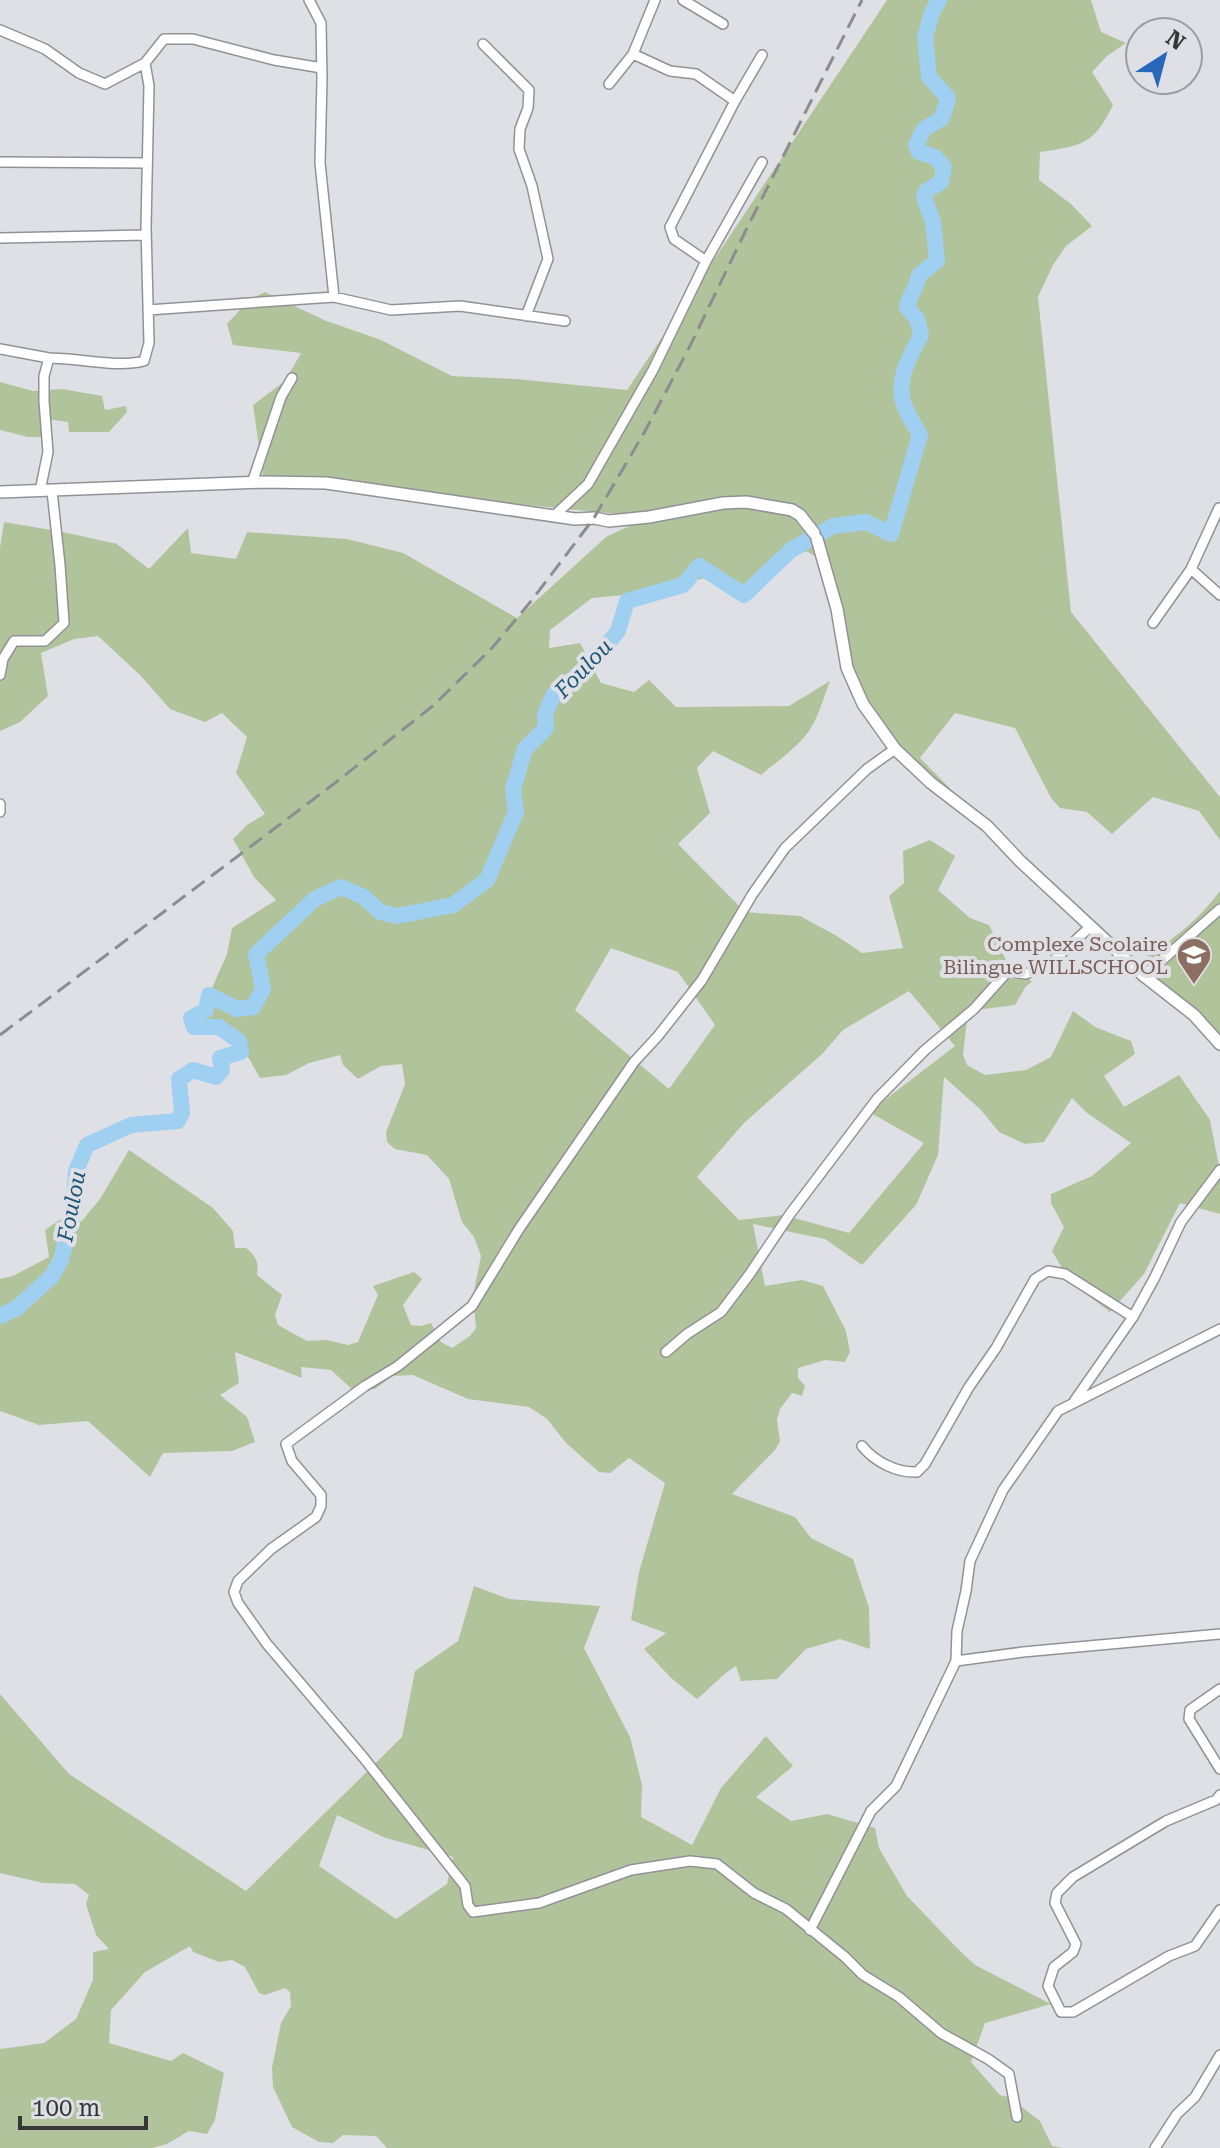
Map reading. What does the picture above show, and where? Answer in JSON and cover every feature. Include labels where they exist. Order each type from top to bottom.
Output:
[{"type":"street","points":[[309,0],[321,23],[320,163],[334,297]]},
{"type":"street","points":[[609,84],[633,54],[655,0]]},
{"type":"street","points":[[683,0],[723,24]]},
{"type":"street","points":[[0,30],[45,49],[79,73],[105,84],[145,63],[164,39],[193,39],[274,60],[322,68]]},
{"type":"street","points":[[483,44],[529,90],[519,149],[532,186],[548,259],[526,316]]},
{"type":"street","points":[[633,54],[670,71],[696,74],[735,101]]},
{"type":"street","points":[[706,261],[674,239],[670,227],[762,55]]},
{"type":"street","points":[[0,349],[49,358],[127,365],[144,361],[149,343],[146,235],[149,86],[145,63]]},
{"type":"street","points":[[0,162],[147,163]]},
{"type":"street","points":[[555,515],[588,484],[653,370],[706,261],[762,162]]},
{"type":"street","points":[[0,238],[146,235]]},
{"type":"street","points":[[148,310],[334,297],[391,310],[460,306],[565,321]]},
{"type":"street","points":[[0,675],[3,659],[14,641],[45,641],[64,623],[60,565],[46,491],[48,452],[44,376],[49,358]]},
{"type":"street","points":[[252,483],[281,397],[292,378]]},
{"type":"street","points":[[0,492],[326,483],[575,519],[609,521],[723,503],[746,502],[792,510],[800,515],[816,536],[837,609],[847,668],[863,704],[895,749],[931,783],[987,826],[1020,861],[1144,976],[1194,1015],[1220,1044]]},
{"type":"street","points":[[1153,623],[1191,569],[1219,508]]},
{"type":"street","points":[[1191,569],[1220,595]]},
{"type":"street","points":[[895,749],[867,769],[785,848],[752,895],[702,980],[634,1062],[519,1229],[472,1306],[398,1366],[365,1386],[286,1444],[292,1461],[321,1495],[321,1506],[316,1517],[271,1549],[238,1581],[234,1592],[238,1603],[267,1644],[363,1757],[465,1886],[468,1905],[473,1912],[539,1903],[631,1870],[690,1861],[717,1864],[754,1893],[786,1909],[863,1975],[899,1997],[941,2033],[1009,2074],[1017,2117]]},
{"type":"street","points":[[0,804],[0,812]]},
{"type":"street","points":[[1144,976],[1220,909]]},
{"type":"street","points":[[666,1352],[721,1312],[877,1099],[925,1050],[974,1009],[1008,971],[1026,974],[1051,963],[1091,926]]},
{"type":"street","points":[[1074,1401],[1133,1317],[1181,1222],[1220,1170]]},
{"type":"street","points":[[862,1446],[871,1457],[905,1473],[917,1472],[925,1464],[969,1387],[996,1348],[1035,1279],[1048,1271],[1065,1274],[1133,1317]]},
{"type":"street","points":[[810,1930],[871,1811],[896,1786],[956,1661],[957,1631],[970,1561],[1003,1490],[1058,1411],[1220,1329]]},
{"type":"street","points":[[956,1661],[1220,1634]]},
{"type":"street","points":[[1220,1689],[1190,1710],[1189,1719],[1220,1769]]},
{"type":"street","points":[[1220,1795],[1216,1800],[1166,1821],[1073,1877],[1057,1893],[1055,1903],[1076,1944],[1073,1952],[1054,1967],[1048,1986],[1061,2012],[1073,2012],[1169,1956],[1195,1946],[1220,1910]]},
{"type":"street","points":[[1155,2148],[1177,2114],[1195,2097],[1220,2055]]},
{"type":"green space","points":[[887,0],[1091,0],[1101,32],[1124,42],[1092,72],[1113,105],[1099,128],[1076,145],[1040,152],[1039,180],[1071,204],[1092,226],[1066,246],[1038,297],[1071,612],[1220,797],[1220,840],[1199,811],[1153,797],[1112,834],[1087,812],[1060,808],[1051,798],[1015,728],[955,713],[920,758],[987,826],[895,749],[847,668],[823,561],[808,552],[791,550],[744,595],[704,578],[627,601],[624,595],[592,598],[550,630],[549,648],[580,643],[601,683],[634,692],[649,680],[676,707],[789,706],[830,681],[806,735],[761,775],[713,751],[697,768],[710,813],[678,844],[745,912],[800,916],[862,953],[903,948],[889,896],[904,883],[903,851],[930,840],[955,856],[938,890],[970,918],[989,925],[1006,960],[1032,982],[1026,986],[1015,1005],[968,1011],[963,1055],[967,1065],[985,1075],[1026,1070],[1051,1057],[1073,1011],[1095,1027],[1131,1041],[1135,1054],[1104,1076],[1124,1107],[1179,1075],[1210,1120],[1220,1172],[1220,1214],[1180,1203],[1144,1274],[1110,1312],[1071,1283],[1052,1251],[1064,1227],[1051,1203],[1051,1194],[1092,1176],[1131,1143],[1087,1113],[1072,1098],[1044,1142],[1025,1144],[999,1132],[980,1109],[944,1077],[938,1155],[916,1205],[862,1265],[825,1239],[753,1224],[765,1286],[802,1280],[823,1286],[846,1331],[850,1352],[845,1362],[825,1360],[798,1368],[798,1378],[805,1386],[802,1396],[792,1393],[780,1409],[777,1420],[780,1441],[732,1494],[795,1517],[811,1538],[853,1559],[869,1608],[870,1649],[840,1639],[806,1649],[777,1679],[741,1681],[736,1666],[697,1699],[671,1678],[644,1649],[666,1633],[631,1620],[639,1572],[665,1483],[629,1458],[610,1473],[599,1472],[566,1443],[547,1419],[529,1407],[468,1399],[413,1375],[392,1376],[375,1389],[354,1391],[331,1370],[301,1367],[302,1378],[235,1352],[239,1383],[220,1395],[247,1417],[255,1442],[232,1451],[163,1453],[150,1477],[88,1421],[39,1425],[0,1411],[0,1279],[13,1276],[49,1257],[45,1230],[73,1211],[81,1222],[100,1199],[129,1150],[213,1208],[233,1231],[235,1248],[249,1251],[257,1263],[257,1275],[282,1295],[275,1315],[278,1325],[307,1341],[327,1340],[348,1345],[358,1342],[378,1295],[373,1286],[414,1272],[422,1279],[403,1305],[411,1325],[431,1323],[441,1342],[452,1348],[476,1328],[473,1296],[481,1256],[474,1237],[462,1222],[449,1179],[427,1155],[395,1149],[387,1142],[386,1132],[405,1084],[402,1064],[381,1066],[358,1079],[343,1065],[340,1055],[309,1063],[286,1075],[260,1078],[239,1041],[219,1027],[194,1027],[191,1018],[206,1010],[209,995],[227,954],[232,928],[276,900],[254,877],[233,839],[247,825],[265,814],[236,773],[247,737],[222,713],[205,722],[170,709],[140,675],[98,636],[74,639],[41,653],[48,696],[20,722],[0,731],[0,548],[4,522],[117,544],[149,569],[188,528],[191,553],[236,559],[247,532],[347,539],[403,553],[517,618],[606,537],[648,517],[527,505],[495,506],[436,497],[264,482],[253,405],[285,381],[301,353],[233,345],[227,324],[249,300],[265,292],[324,320],[381,340],[452,376],[627,390]],"holes":[[[611,948],[678,972],[715,1025],[669,1089],[575,1010]],[[909,991],[955,1046],[869,1112],[924,1143],[849,1233],[783,1215],[739,1220],[697,1177],[744,1123],[822,1054],[843,1030]]]},
{"type":"green space","points":[[0,382],[33,391],[62,389],[102,396],[105,410],[126,406],[127,412],[109,432],[69,432],[68,422],[47,419],[44,437],[28,437],[0,430]]},
{"type":"green space","points":[[1220,891],[1220,1044],[1140,972],[1138,961],[1183,930]]},
{"type":"green space","points":[[474,1586],[509,1599],[600,1606],[584,1648],[630,1737],[642,1785],[641,1817],[692,1845],[721,1788],[766,1736],[793,1766],[756,1797],[791,1821],[827,1814],[875,1828],[879,1848],[907,1896],[957,1948],[975,1965],[1051,2004],[985,2023],[971,2062],[1000,2095],[1009,2097],[1040,2121],[1052,2146],[1064,2148],[387,2148],[376,2136],[343,2135],[333,2143],[319,2142],[292,2127],[273,2087],[272,2068],[281,2023],[291,2006],[290,1992],[285,1988],[265,1995],[259,1993],[245,1967],[232,1960],[219,1962],[193,1952],[190,1946],[145,1972],[111,2010],[109,2043],[171,2061],[183,2053],[224,2073],[215,2120],[207,2134],[189,2131],[167,2144],[152,2148],[0,2148],[0,2049],[44,2043],[76,2019],[93,1980],[93,1952],[109,1949],[96,1935],[86,1904],[89,1895],[75,1884],[43,1883],[0,1873],[0,1694],[69,1774],[246,1891],[402,1737],[415,1671],[458,1641]],"holes":[[[337,1815],[383,1837],[453,1857],[447,1884],[396,1919],[319,1866]]]},
{"type":"waterway","name":"Foulou","points":[[0,1316],[17,1308],[52,1276],[61,1260],[73,1211],[76,1171],[87,1145],[131,1125],[178,1121],[182,1113],[179,1079],[193,1070],[216,1077],[222,1070],[220,1058],[241,1052],[239,1041],[219,1027],[194,1027],[191,1018],[206,1010],[209,995],[237,1009],[253,1007],[263,989],[256,954],[315,899],[341,887],[364,897],[380,912],[397,916],[453,905],[487,880],[516,812],[513,789],[525,749],[546,728],[545,714],[554,694],[590,665],[618,631],[627,601],[683,585],[699,566],[744,595],[791,550],[833,526],[866,522],[891,534],[920,435],[902,398],[902,379],[921,335],[917,319],[907,307],[919,275],[937,261],[933,222],[924,198],[926,191],[941,182],[944,167],[935,157],[919,152],[916,145],[924,129],[942,118],[948,98],[929,77],[925,37],[939,0]]},
{"type":"railway","points":[[0,1035],[434,705],[492,648],[532,600],[594,518],[644,433],[862,0]]},
{"type":"place","name":"Complexe Scolaire Bilingue WILLSCHOOL","points":[[1194,986]]}]
